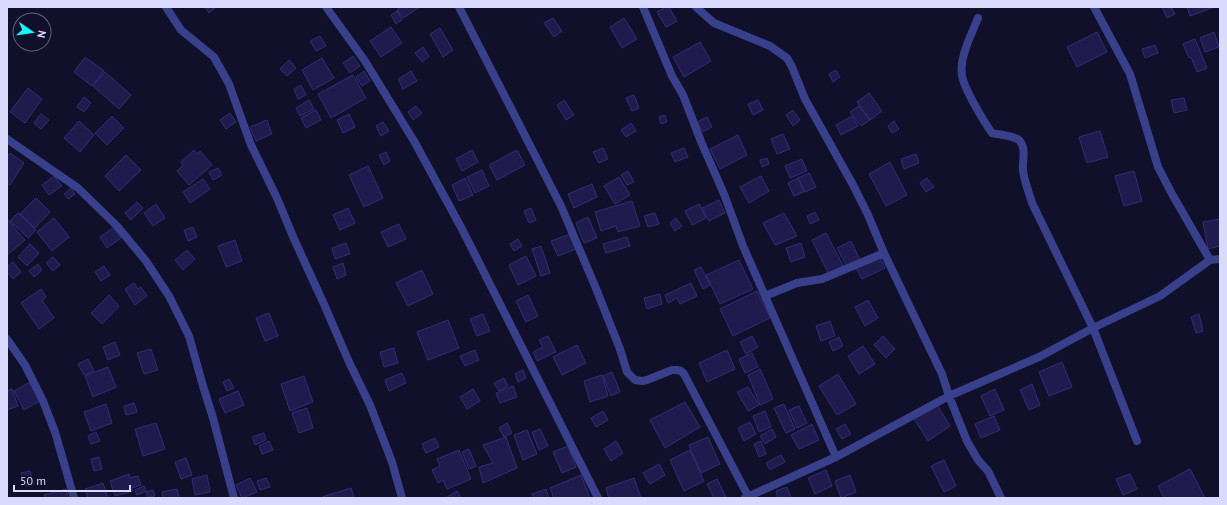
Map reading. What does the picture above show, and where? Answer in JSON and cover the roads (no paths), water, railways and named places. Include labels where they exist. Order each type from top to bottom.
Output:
[{"type":"street","points":[[166,7],[182,30],[214,57],[229,84],[251,145],[277,198],[346,356],[370,405],[392,462],[402,498]]},
{"type":"street","points":[[326,7],[365,62],[414,141],[465,236],[598,498]]},
{"type":"street","points":[[459,7],[561,206],[620,349],[626,372],[636,380],[642,381],[672,370],[681,371],[684,374],[747,497],[836,457],[949,396],[1039,357],[1093,328],[1160,296],[1210,260],[1220,258]]},
{"type":"street","points":[[643,7],[672,76],[683,95],[724,194],[743,246],[836,457]]},
{"type":"street","points":[[696,7],[714,23],[770,46],[787,58],[792,66],[805,99],[852,183],[942,374],[967,441],[978,460],[988,471],[1001,498]]},
{"type":"street","points":[[1094,7],[1130,74],[1158,166],[1172,194],[1210,260]]},
{"type":"street","points":[[978,18],[967,45],[962,63],[962,74],[965,86],[992,133],[1019,140],[1023,147],[1023,170],[1025,183],[1032,203],[1093,328],[1137,441]]},
{"type":"street","points":[[7,139],[78,188],[122,232],[146,261],[169,296],[189,336],[234,498]]},
{"type":"street","points":[[765,296],[797,283],[822,279],[884,253]]},
{"type":"street","points":[[7,339],[25,365],[43,401],[55,432],[74,498]]}]
